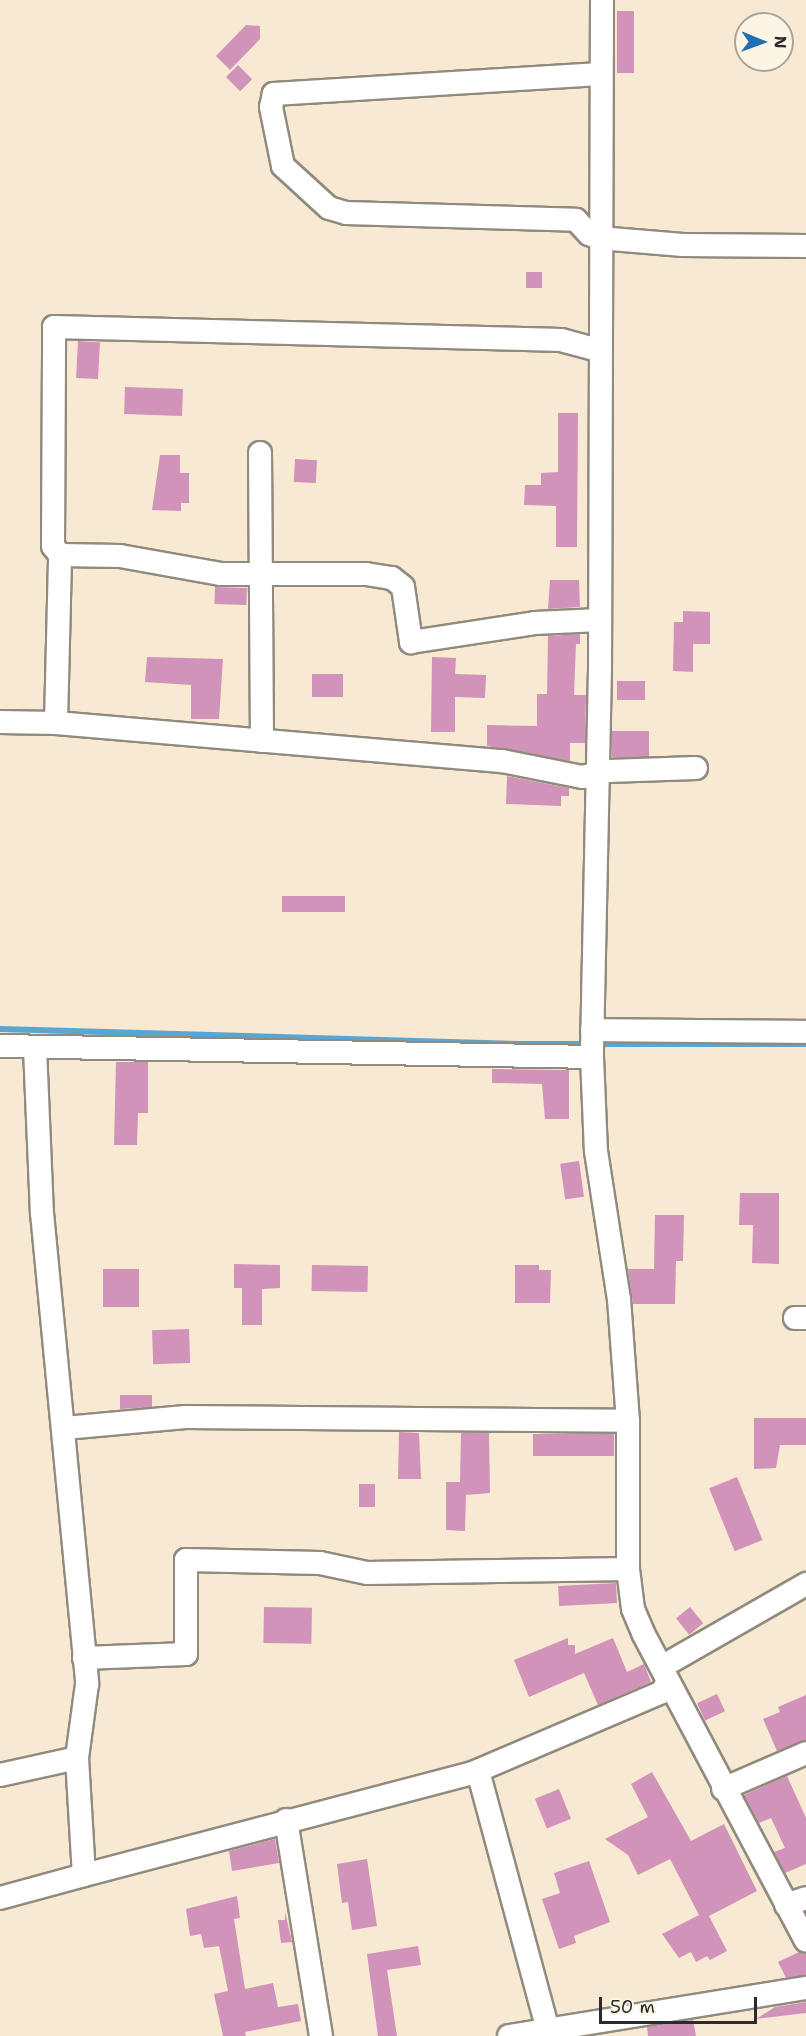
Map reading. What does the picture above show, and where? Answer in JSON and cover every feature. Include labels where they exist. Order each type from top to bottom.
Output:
[{"type":"street","points":[[602,0],[598,350],[600,620],[592,1057],[596,1151],[619,1299],[628,1421],[628,1569],[633,1609],[723,1789],[796,1901],[806,1941]]},
{"type":"street","points":[[600,74],[274,94],[271,107],[283,166],[329,208],[346,213],[576,220],[588,234],[599,238],[683,245],[806,246]]},
{"type":"street","points":[[56,723],[60,555],[53,546],[54,327],[561,340],[598,350]]},
{"type":"street","points":[[260,453],[262,741]]},
{"type":"street","points":[[60,555],[120,556],[182,570],[261,575],[366,574],[392,578],[402,587],[411,642],[535,622],[600,620]]},
{"type":"street","points":[[0,722],[56,723],[502,761],[582,777],[596,774],[696,768]]},
{"type":"street","points":[[592,1030],[806,1032]]},
{"type":"street","points":[[0,1046],[176,1047],[592,1057]]},
{"type":"street","points":[[36,1048],[42,1213],[65,1428],[87,1684],[77,1758],[84,1875]]},
{"type":"street","points":[[65,1428],[186,1417],[628,1421]]},
{"type":"street","points":[[84,1658],[186,1654],[186,1560],[320,1563],[366,1573],[628,1569]]},
{"type":"street","points":[[0,1898],[286,1820],[478,1771],[662,1692],[665,1675],[806,1584]]},
{"type":"street","points":[[723,1789],[806,1753]]},
{"type":"street","points":[[0,1775],[77,1758]]},
{"type":"street","points":[[478,1771],[549,2030]]},
{"type":"street","points":[[286,1820],[321,2036]]},
{"type":"street","points":[[509,2036],[806,1988]]},
{"type":"building","points":[[617,11],[634,11],[634,73],[617,73]]},
{"type":"building","points":[[246,25],[260,26],[260,39],[230,70],[216,56]]},
{"type":"building","points":[[238,65],[252,79],[240,91],[226,77]]},
{"type":"building","points":[[526,272],[542,272],[542,288],[526,288]]},
{"type":"building","points":[[78,341],[100,342],[98,379],[76,378]]},
{"type":"building","points":[[125,387],[183,389],[182,416],[124,414]]},
{"type":"building","points":[[558,413],[578,413],[577,547],[556,547],[556,506],[524,505],[525,485],[541,485],[541,473],[558,472]]},
{"type":"building","points":[[160,455],[180,455],[180,473],[189,473],[189,503],[181,503],[181,511],[152,510]]},
{"type":"building","points":[[295,459],[317,460],[316,483],[294,482]]},
{"type":"building","points":[[550,580],[579,580],[580,607],[548,609]]},
{"type":"building","points":[[215,587],[247,588],[246,605],[214,604]]},
{"type":"building","points":[[683,611],[710,612],[710,644],[693,644],[693,672],[673,671],[674,622],[683,622]]},
{"type":"building","points":[[580,634],[580,644],[576,644],[574,695],[586,695],[585,743],[570,743],[570,761],[487,746],[487,725],[537,726],[537,694],[547,694],[548,636]]},
{"type":"building","points":[[147,657],[223,659],[219,719],[191,719],[191,685],[145,682]]},
{"type":"building","points":[[432,657],[456,658],[455,674],[486,675],[485,698],[455,697],[455,732],[431,732]]},
{"type":"building","points":[[312,674],[343,674],[343,697],[312,697]]},
{"type":"building","points":[[617,681],[645,681],[645,700],[617,700]]},
{"type":"building","points":[[612,731],[649,731],[649,757],[612,757]]},
{"type":"building","points":[[507,776],[569,788],[569,796],[561,796],[561,806],[506,804]]},
{"type":"building","points":[[282,896],[345,896],[345,912],[282,912]]},
{"type":"building","points":[[116,1062],[148,1062],[148,1113],[138,1113],[137,1145],[114,1145]]},
{"type":"building","points":[[492,1069],[569,1070],[569,1119],[545,1119],[542,1084],[492,1083]]},
{"type":"building","points":[[579,1161],[584,1197],[565,1199],[560,1164]]},
{"type":"building","points":[[740,1193],[779,1193],[779,1264],[752,1263],[753,1225],[739,1225]]},
{"type":"building","points":[[655,1215],[684,1215],[683,1261],[676,1261],[675,1304],[633,1304],[628,1269],[654,1269]]},
{"type":"building","points":[[234,1264],[280,1265],[280,1288],[262,1289],[262,1325],[242,1325],[242,1288],[234,1288]]},
{"type":"building","points":[[312,1265],[368,1266],[368,1292],[312,1291]]},
{"type":"building","points":[[515,1265],[539,1265],[539,1270],[551,1270],[550,1303],[515,1303]]},
{"type":"building","points":[[103,1269],[139,1269],[139,1307],[103,1307]]},
{"type":"building","points":[[189,1329],[190,1363],[153,1364],[152,1330]]},
{"type":"building","points":[[120,1395],[152,1395],[152,1407],[120,1409]]},
{"type":"building","points":[[754,1418],[806,1418],[806,1445],[780,1445],[776,1468],[754,1469]]},
{"type":"building","points":[[399,1432],[419,1433],[421,1479],[398,1479]]},
{"type":"building","points":[[461,1433],[489,1433],[490,1493],[466,1495],[465,1531],[446,1530],[446,1482],[460,1482]]},
{"type":"building","points":[[533,1434],[614,1434],[614,1456],[533,1456]]},
{"type":"building","points":[[737,1477],[762,1540],[735,1551],[709,1488]]},
{"type":"building","points":[[359,1484],[375,1484],[375,1507],[359,1507]]},
{"type":"building","points":[[616,1583],[617,1603],[559,1606],[558,1586]]},
{"type":"building","points":[[264,1607],[312,1608],[311,1644],[263,1643]]},
{"type":"building","points":[[690,1607],[703,1623],[689,1635],[676,1618]]},
{"type":"building","points":[[568,1638],[568,1645],[575,1645],[575,1654],[613,1638],[627,1672],[644,1664],[651,1682],[598,1705],[584,1673],[529,1697],[514,1660]]},
{"type":"building","points":[[717,1694],[725,1711],[705,1721],[697,1703]]},
{"type":"building","points":[[806,1695],[806,1740],[777,1751],[763,1719],[780,1712],[778,1707]]},
{"type":"building","points":[[652,1772],[691,1841],[724,1824],[757,1891],[709,1916],[727,1951],[710,1960],[707,1956],[696,1962],[691,1952],[679,1958],[662,1934],[699,1915],[670,1859],[638,1875],[628,1855],[605,1839],[648,1817],[631,1784]]},
{"type":"building","points":[[787,1776],[806,1818],[806,1864],[785,1873],[774,1852],[785,1848],[771,1818],[759,1823],[744,1795]]},
{"type":"building","points":[[559,1789],[571,1819],[547,1828],[535,1799]]},
{"type":"building","points":[[275,1839],[279,1863],[232,1871],[229,1851]]},
{"type":"building","points":[[367,1859],[377,1926],[352,1930],[348,1902],[342,1903],[337,1864]]},
{"type":"building","points":[[589,1861],[610,1922],[574,1936],[576,1943],[559,1949],[542,1899],[560,1893],[554,1873]]},
{"type":"building","points":[[237,1896],[240,1918],[234,1919],[245,1989],[273,1983],[278,2007],[298,2004],[301,2021],[245,2032],[246,2036],[223,2036],[214,1994],[228,1991],[219,1946],[204,1948],[201,1934],[190,1936],[186,1909]]},
{"type":"building","points":[[285,1912],[292,1942],[281,1943],[278,1920],[285,1920]]},
{"type":"building","points":[[418,1946],[421,1965],[387,1970],[397,2036],[378,2036],[367,1954]]},
{"type":"building","points":[[799,1952],[806,1954],[806,1975],[786,1978],[778,1962]]},
{"type":"building","points":[[806,2002],[806,2013],[756,2019],[775,2007]]},
{"type":"building","points":[[693,2020],[696,2036],[648,2036],[647,2027]]},
{"type":"waterway","points":[[0,1029],[521,1044],[806,1044]]}]
